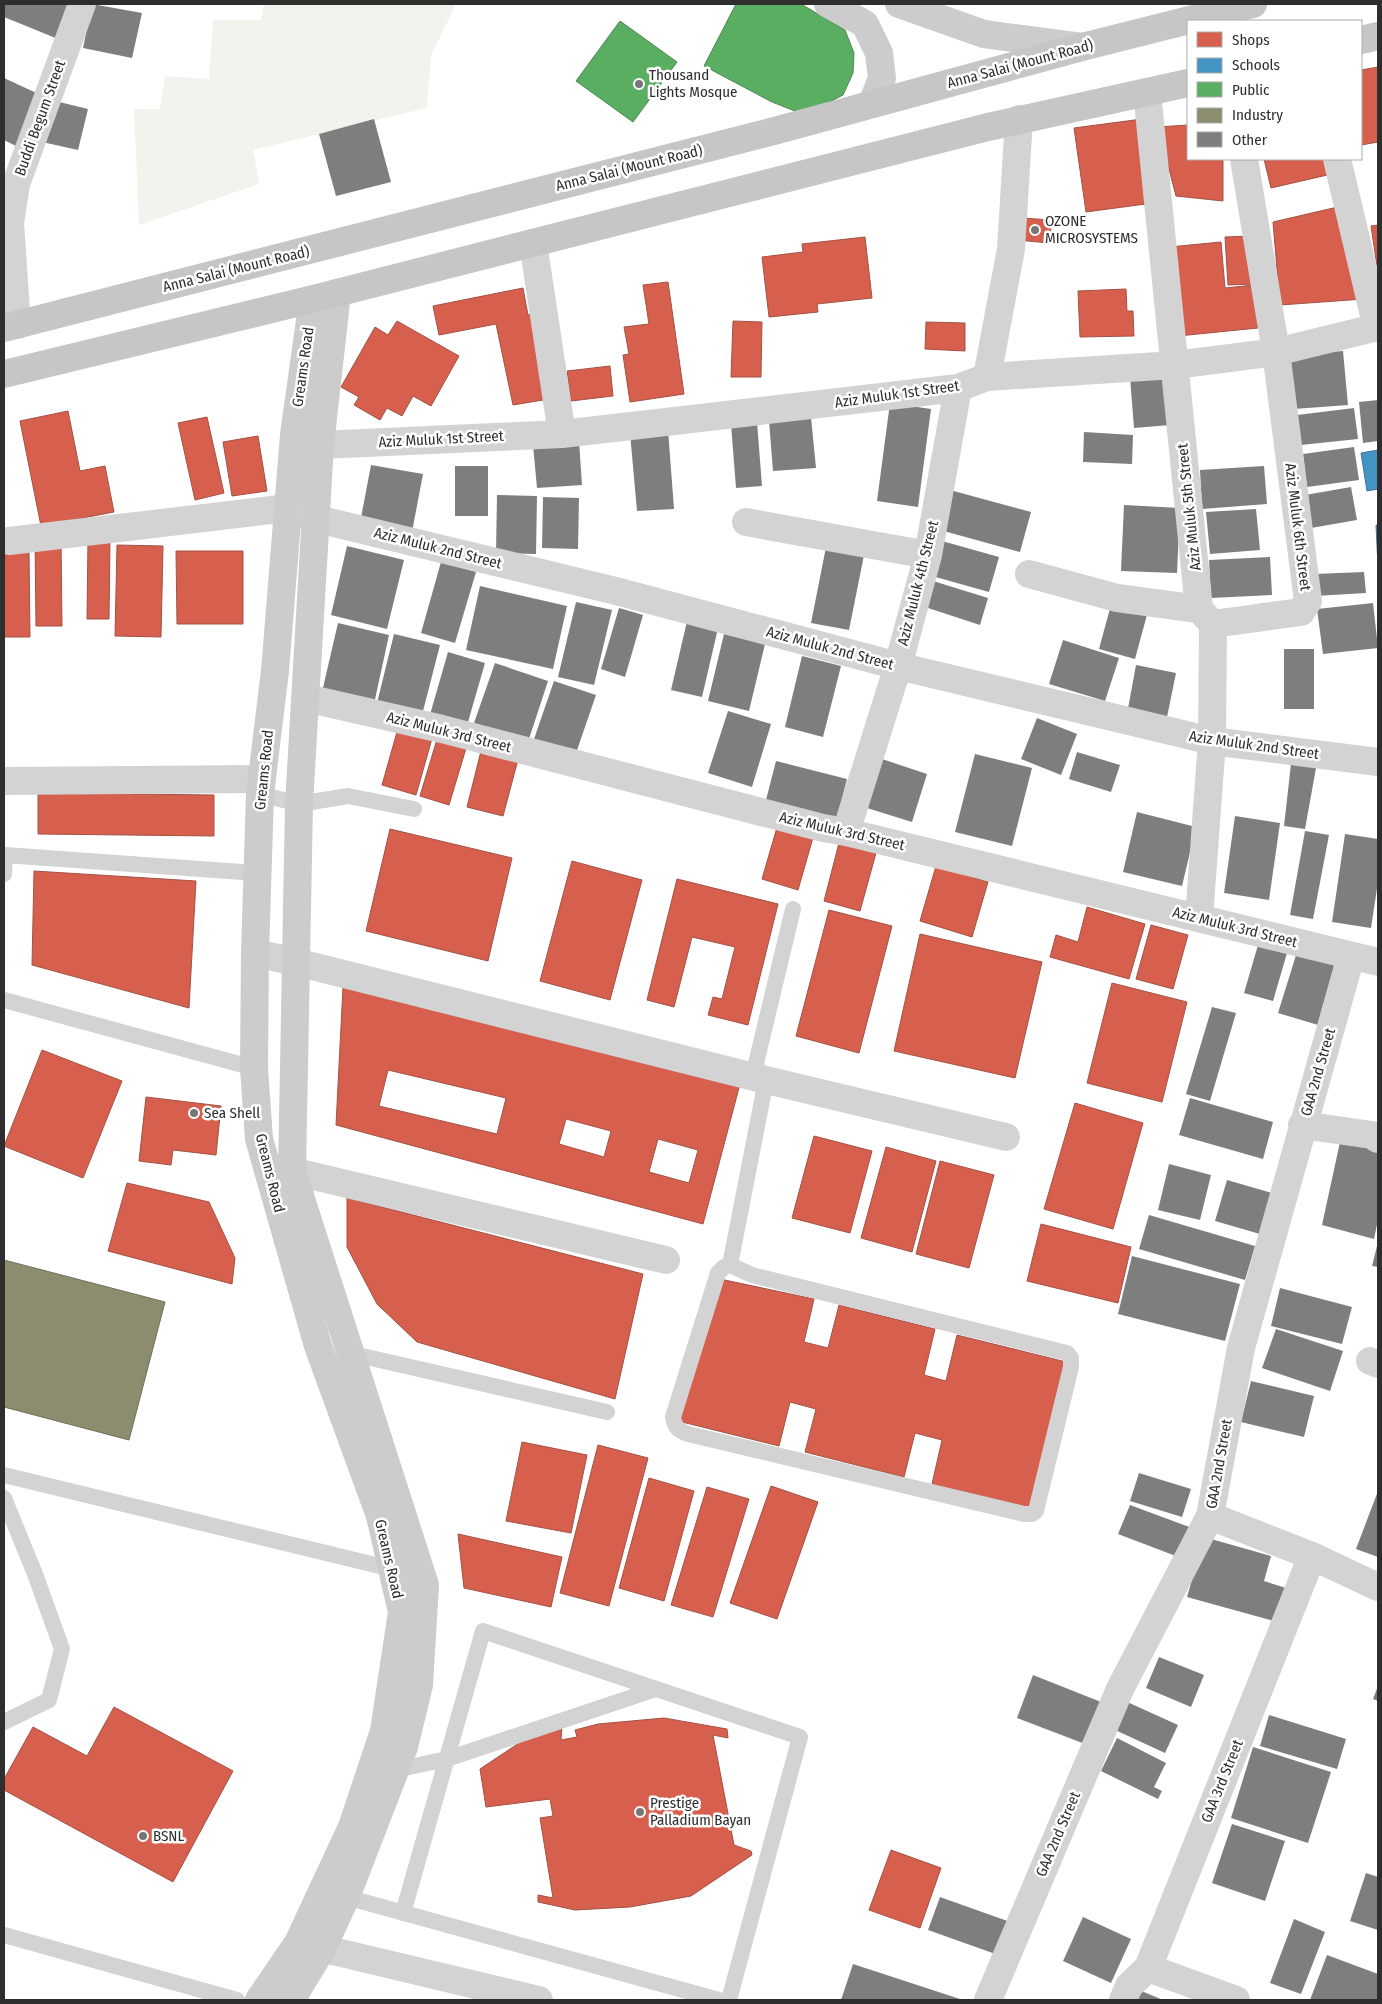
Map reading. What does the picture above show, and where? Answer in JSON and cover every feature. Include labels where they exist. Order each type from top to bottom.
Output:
[{"type":"main road","name":"Anna Salai (Mount Road)","points":[[1189,20],[1253,4]]},
{"type":"main road","name":"Anna Salai (Mount Road)","points":[[10,326],[750,138],[1082,47],[1187,21]]},
{"type":"main road","points":[[1362,40],[1378,36]]},
{"type":"main road","points":[[4,374],[325,296],[1019,119],[1187,83]]},
{"type":"street","name":"Buddi Begum Street","points":[[10,326],[10,223],[16,184],[82,4]]},
{"type":"street","points":[[828,4],[865,24],[879,53],[882,78],[872,104]]},
{"type":"street","points":[[899,4],[984,34],[1082,47]]},
{"type":"street","name":"Aziz Muluk 5th Street","points":[[1147,92],[1175,365],[1206,617],[1212,741],[1199,918]]},
{"type":"street","points":[[986,377],[1011,249],[1019,119]]},
{"type":"street","name":"Aziz Muluk 6th Street","points":[[1029,574],[1117,598],[1206,617],[1301,612],[1308,601],[1276,352],[1244,160]]},
{"type":"street","points":[[1337,160],[1378,328]]},
{"type":"street","points":[[533,243],[562,434]]},
{"type":"street","name":"Greams Road","points":[[259,2000],[310,1946],[346,1897],[404,1747],[419,1685],[425,1585],[292,1171],[299,804],[317,519],[325,296]]},
{"type":"street","name":"Greams Road","points":[[291,2000],[384,1731],[402,1612],[380,1516],[318,1346],[263,1156],[259,1139],[254,1068],[260,786],[275,671],[294,436],[325,296]]},
{"type":"street","name":"Aziz Muluk 1st Street","points":[[320,445],[562,434],[958,388],[986,377],[1175,365],[1276,352],[1378,328]]},
{"type":"street","name":"Aziz Muluk 4th Street","points":[[846,832],[898,666],[928,554],[958,388]]},
{"type":"street","points":[[9,541],[288,508]]},
{"type":"street","name":"Aziz Muluk 2nd Street","points":[[288,508],[317,519],[616,591],[898,666],[1212,741],[1378,762]]},
{"type":"street","points":[[746,522],[928,554]]},
{"type":"street","name":"Aziz Muluk 3rd Street","points":[[306,698],[442,729],[823,828],[846,832],[1378,962]]},
{"type":"street","points":[[4,781],[260,786]]},
{"type":"street","points":[[255,953],[1006,1137]]},
{"type":"street","name":"GAA 2nd Street","points":[[988,2000],[1120,1689],[1210,1516],[1240,1348],[1351,956]]},
{"type":"street","points":[[1302,1126],[1372,1135],[1378,1139]]},
{"type":"street","points":[[292,1171],[666,1260]]},
{"type":"street","points":[[1210,1516],[1312,1556],[1378,1587]]},
{"type":"street","name":"GAA 3rd Street","points":[[1123,2000],[1129,1986],[1148,1968],[1312,1556]]},
{"type":"street","points":[[310,1946],[539,2000]]},
{"type":"street","points":[[1148,1968],[1236,2000]]},
{"type":"lane","points":[[260,786],[299,804],[348,796],[414,809]]},
{"type":"lane","points":[[4,874],[5,855],[257,873]]},
{"type":"lane","points":[[730,1265],[759,1078],[793,909]]},
{"type":"lane","points":[[4,1000],[254,1068]]},
{"type":"lane","points":[[730,1265],[752,1275],[1067,1353],[1071,1358],[1071,1367],[1036,1511],[1032,1514],[1024,1514],[679,1431],[674,1426],[673,1417],[718,1273],[724,1267],[730,1265]]},
{"type":"lane","points":[[349,1353],[607,1412]]},
{"type":"lane","points":[[4,1475],[392,1568]]},
{"type":"lane","points":[[4,1498],[35,1574],[62,1649],[49,1700],[4,1722]]},
{"type":"lane","points":[[403,1913],[483,1631],[800,1737],[729,2000]]},
{"type":"lane","points":[[395,1770],[447,1758],[656,1689]]},
{"type":"lane","points":[[346,1897],[718,2000]]},
{"type":"lane","points":[[4,1935],[237,2000]]},
{"type":"shaded area","points":[[264,4],[456,4],[431,56],[427,108],[253,150],[259,184],[139,225],[134,109],[160,109],[165,76],[209,79],[213,20],[261,20]]},
{"type":"building: Shops","points":[[1378,67],[1378,142],[1362,145],[1362,70]]},
{"type":"building: Shops","points":[[1142,119],[1153,203],[1086,212],[1074,128]]},
{"type":"building: Shops","points":[[1187,125],[1187,160],[1223,160],[1223,201],[1176,196],[1158,127]]},
{"type":"building: Shops","points":[[1264,160],[1332,160],[1336,173],[1271,188]]},
{"type":"building: Shops","points":[[1342,206],[1364,299],[1280,305],[1273,222]]},
{"type":"building: Shops","name":"OZONE MICROSYSTEMS","points":[[1021,218],[1052,220],[1049,243],[1017,240]]},
{"type":"building: Shops","points":[[1378,225],[1378,273],[1371,226]]},
{"type":"building: Shops","points":[[1252,236],[1255,284],[1228,285],[1225,237]]},
{"type":"building: Shops","points":[[865,237],[872,298],[817,304],[818,312],[769,317],[762,257],[803,252],[802,244]]},
{"type":"building: Shops","points":[[1221,242],[1225,288],[1254,285],[1258,328],[1178,336],[1169,247]]},
{"type":"building: Shops","points":[[668,282],[684,394],[630,402],[623,355],[629,354],[624,327],[649,324],[643,285]]},
{"type":"building: Shops","points":[[523,288],[528,315],[538,313],[549,399],[513,405],[496,324],[439,335],[433,306]]},
{"type":"building: Shops","points":[[1126,289],[1127,311],[1133,311],[1134,336],[1080,337],[1078,291]]},
{"type":"building: Shops","points":[[397,321],[459,356],[431,406],[413,396],[402,416],[387,408],[380,420],[354,405],[359,397],[341,387],[375,327],[388,335]]},
{"type":"building: Shops","points":[[733,321],[762,322],[761,377],[731,377]]},
{"type":"building: Shops","points":[[926,322],[965,323],[965,351],[925,349]]},
{"type":"building: Shops","points":[[610,366],[613,396],[571,401],[567,371]]},
{"type":"building: Shops","points":[[68,411],[80,471],[105,466],[114,512],[41,526],[20,421]]},
{"type":"building: Shops","points":[[207,417],[224,493],[195,500],[178,423]]},
{"type":"building: Shops","points":[[258,436],[267,491],[232,496],[223,442]]},
{"type":"building: Shops","points":[[88,538],[110,539],[109,619],[87,619]]},
{"type":"building: Shops","points":[[35,539],[61,539],[62,626],[36,626]]},
{"type":"building: Shops","points":[[117,545],[163,546],[161,637],[115,636]]},
{"type":"building: Shops","points":[[176,551],[243,551],[243,624],[177,624]]},
{"type":"building: Shops","points":[[4,552],[29,552],[30,637],[4,637]]},
{"type":"building: Shops","points":[[399,725],[433,735],[416,795],[382,785]]},
{"type":"building: Shops","points":[[438,736],[467,745],[449,805],[420,796]]},
{"type":"building: Shops","points":[[482,747],[519,756],[503,816],[467,807]]},
{"type":"building: Shops","points":[[132,787],[132,794],[214,795],[214,836],[38,834],[38,793]]},
{"type":"building: Shops","points":[[778,824],[814,834],[798,890],[762,879]]},
{"type":"building: Shops","points":[[390,829],[512,858],[488,961],[366,931]]},
{"type":"building: Shops","points":[[839,843],[876,853],[860,911],[824,901]]},
{"type":"building: Shops","points":[[572,861],[642,880],[610,1000],[540,981]]},
{"type":"building: Shops","points":[[936,866],[988,882],[972,937],[920,921]]},
{"type":"building: Shops","points":[[34,871],[196,881],[189,1008],[32,965]]},
{"type":"building: Shops","points":[[677,879],[778,904],[748,1025],[708,1015],[713,997],[722,999],[735,947],[692,937],[674,1007],[647,1000]]},
{"type":"building: Shops","points":[[1087,907],[1145,924],[1129,979],[1050,957],[1056,935],[1078,942]]},
{"type":"building: Shops","points":[[829,910],[892,926],[859,1053],[796,1036]]},
{"type":"building: Shops","points":[[1151,925],[1188,935],[1173,989],[1136,979]]},
{"type":"building: Shops","points":[[920,934],[1042,962],[1015,1078],[894,1051]]},
{"type":"building: Shops","points":[[1112,983],[1187,1002],[1162,1102],[1087,1083]]},
{"type":"building: Shops","points":[[343,987],[740,1084],[703,1224],[336,1125]],"holes":[[[388,1070],[506,1098],[497,1134],[379,1106]],[[566,1119],[611,1131],[604,1157],[559,1144]],[[658,1139],[698,1150],[689,1183],[649,1172]]]},
{"type":"building: Shops","points":[[42,1050],[122,1081],[83,1178],[4,1146]]},
{"type":"building: Shops","points":[[146,1097],[221,1106],[216,1155],[173,1150],[171,1165],[139,1161]]},
{"type":"building: Shops","points":[[1075,1103],[1143,1123],[1113,1229],[1044,1209]]},
{"type":"building: Shops","points":[[814,1136],[872,1151],[850,1233],[792,1218]]},
{"type":"building: Shops","points":[[886,1147],[936,1161],[912,1252],[861,1238]]},
{"type":"building: Shops","points":[[940,1161],[994,1175],[969,1268],[916,1254]]},
{"type":"building: Shops","points":[[127,1183],[209,1202],[235,1258],[232,1284],[108,1251]]},
{"type":"building: Shops","points":[[347,1198],[643,1274],[615,1399],[417,1342],[377,1304],[347,1247]]},
{"type":"building: Shops","points":[[1041,1224],[1131,1247],[1118,1303],[1027,1281]]},
{"type":"building: Shops","points":[[720,1279],[814,1299],[804,1342],[828,1348],[839,1305],[935,1329],[924,1375],[946,1381],[957,1335],[1066,1362],[1031,1508],[932,1484],[942,1440],[915,1433],[904,1477],[805,1452],[816,1409],[790,1402],[779,1446],[678,1421]]},
{"type":"building: Shops","points":[[522,1442],[587,1455],[571,1533],[506,1521]]},
{"type":"building: Shops","points":[[598,1445],[648,1458],[609,1606],[560,1593]]},
{"type":"building: Shops","points":[[649,1478],[694,1491],[664,1601],[619,1588]]},
{"type":"building: Shops","points":[[771,1486],[818,1502],[777,1619],[730,1603]]},
{"type":"building: Shops","points":[[707,1487],[749,1499],[713,1617],[671,1605]]},
{"type":"building: Shops","points":[[458,1534],[562,1557],[551,1607],[464,1588]]},
{"type":"building: Shops","name":"BSNL","points":[[114,1707],[233,1771],[173,1882],[4,1790],[4,1779],[33,1727],[87,1756]]},
{"type":"building: Shops","name":"Prestige Palladium Bayan","points":[[664,1718],[727,1729],[728,1738],[713,1735],[734,1845],[751,1851],[752,1855],[691,1896],[630,1907],[575,1910],[538,1902],[538,1895],[553,1898],[540,1818],[553,1816],[550,1799],[486,1807],[480,1769],[519,1743],[562,1726],[561,1740],[577,1737],[575,1730],[598,1724]]},
{"type":"building: Shops","points":[[891,1850],[941,1868],[920,1928],[869,1910]]},
{"type":"building: Schools","points":[[1378,450],[1378,489],[1367,491],[1361,453]]},
{"type":"building: Schools","points":[[1376,525],[1378,525],[1378,566]]},
{"type":"building: Public","points":[[736,4],[801,4],[845,30],[854,53],[853,73],[843,95],[820,107],[800,113],[772,102],[704,66]]},
{"type":"building: Public","points":[[620,21],[677,62],[633,122],[576,81]]},
{"type":"building: Industry","points":[[4,1260],[165,1302],[129,1440],[4,1407]]},
{"type":"building: Other","points":[[4,4],[72,4],[58,39],[4,17]]},
{"type":"building: Other","points":[[92,4],[142,13],[132,58],[83,48]]},
{"type":"building: Other","points":[[4,78],[43,96],[18,147],[4,140]]},
{"type":"building: Other","points":[[51,100],[88,109],[78,150],[42,142]]},
{"type":"building: Other","points":[[374,119],[391,182],[336,196],[319,134]]},
{"type":"building: Other","points":[[1343,351],[1348,405],[1294,409],[1290,355]]},
{"type":"building: Other","points":[[1166,374],[1170,425],[1134,428],[1130,377]]},
{"type":"building: Other","points":[[1378,400],[1378,441],[1363,443],[1359,402]]},
{"type":"building: Other","points":[[890,403],[931,409],[918,507],[877,501]]},
{"type":"building: Other","points":[[1354,408],[1358,439],[1301,445],[1297,415]]},
{"type":"building: Other","points":[[811,417],[816,468],[773,471],[769,421]]},
{"type":"building: Other","points":[[757,422],[762,486],[736,488],[731,424]]},
{"type":"building: Other","points":[[668,430],[674,509],[637,511],[630,433]]},
{"type":"building: Other","points":[[1084,432],[1133,435],[1132,464],[1083,462]]},
{"type":"building: Other","points":[[579,441],[582,485],[537,488],[533,445]]},
{"type":"building: Other","points":[[1354,447],[1359,480],[1307,487],[1303,454]]},
{"type":"building: Other","points":[[371,465],[423,474],[412,532],[360,523]]},
{"type":"building: Other","points":[[455,466],[488,466],[488,516],[455,516]]},
{"type":"building: Other","points":[[1264,466],[1267,504],[1202,509],[1200,470]]},
{"type":"building: Other","points":[[1351,487],[1357,520],[1311,528],[1305,495]]},
{"type":"building: Other","points":[[950,490],[1031,512],[1020,552],[940,530]]},
{"type":"building: Other","points":[[497,495],[537,496],[536,554],[496,553]]},
{"type":"building: Other","points":[[543,497],[579,498],[578,549],[542,548]]},
{"type":"building: Other","points":[[1124,505],[1180,508],[1177,573],[1121,571]]},
{"type":"building: Other","points":[[1256,509],[1260,550],[1210,554],[1206,512]]},
{"type":"building: Other","points":[[942,541],[999,557],[989,592],[932,576]]},
{"type":"building: Other","points":[[827,542],[865,550],[849,630],[811,623]]},
{"type":"building: Other","points":[[347,546],[404,560],[387,629],[331,615]]},
{"type":"building: Other","points":[[1270,557],[1272,595],[1211,598],[1209,560]]},
{"type":"building: Other","points":[[441,562],[476,572],[455,643],[421,633]]},
{"type":"building: Other","points":[[1364,572],[1366,593],[1315,596],[1314,574]]},
{"type":"building: Other","points":[[933,581],[988,598],[980,625],[925,607]]},
{"type":"building: Other","points":[[480,586],[567,606],[553,669],[466,650]]},
{"type":"building: Other","points":[[1112,601],[1148,611],[1135,659],[1099,649]]},
{"type":"building: Other","points":[[576,602],[612,610],[594,685],[558,677]]},
{"type":"building: Other","points":[[1373,603],[1378,648],[1323,654],[1317,609]]},
{"type":"building: Other","points":[[619,608],[643,615],[625,677],[601,669]]},
{"type":"building: Other","points":[[688,617],[719,624],[702,697],[671,690]]},
{"type":"building: Other","points":[[338,623],[389,635],[374,704],[322,692]]},
{"type":"building: Other","points":[[394,634],[440,645],[422,715],[377,703]]},
{"type":"building: Other","points":[[724,634],[765,644],[749,711],[708,701]]},
{"type":"building: Other","points":[[1063,640],[1119,658],[1105,701],[1049,684]]},
{"type":"building: Other","points":[[1284,649],[1314,649],[1314,709],[1284,709]]},
{"type":"building: Other","points":[[448,652],[485,663],[466,729],[429,718]]},
{"type":"building: Other","points":[[802,656],[841,666],[823,737],[785,727]]},
{"type":"building: Other","points":[[495,663],[548,681],[528,742],[474,723]]},
{"type":"building: Other","points":[[1136,665],[1176,673],[1166,722],[1127,714]]},
{"type":"building: Other","points":[[554,681],[596,695],[575,756],[533,742]]},
{"type":"building: Other","points":[[728,711],[771,724],[752,787],[708,773]]},
{"type":"building: Other","points":[[1037,718],[1077,734],[1061,775],[1021,759]]},
{"type":"building: Other","points":[[1077,752],[1120,765],[1111,792],[1069,779]]},
{"type":"building: Other","points":[[975,754],[1032,768],[1012,846],[955,832]]},
{"type":"building: Other","points":[[882,759],[927,774],[912,822],[867,808]]},
{"type":"building: Other","points":[[776,761],[847,779],[837,818],[766,800]]},
{"type":"building: Other","points":[[1291,764],[1316,768],[1305,829],[1284,826]]},
{"type":"building: Other","points":[[1137,812],[1196,827],[1182,886],[1123,872]]},
{"type":"building: Other","points":[[1235,816],[1280,823],[1269,900],[1224,893]]},
{"type":"building: Other","points":[[1305,831],[1329,835],[1313,919],[1290,915]]},
{"type":"building: Other","points":[[1345,834],[1378,839],[1378,882],[1371,928],[1332,922]]},
{"type":"building: Other","points":[[1258,945],[1287,953],[1273,1001],[1244,993]]},
{"type":"building: Other","points":[[1297,952],[1336,964],[1318,1025],[1278,1013]]},
{"type":"building: Other","points":[[1212,1007],[1236,1013],[1210,1101],[1186,1094]]},
{"type":"building: Other","points":[[1190,1098],[1273,1122],[1263,1159],[1179,1135]]},
{"type":"building: Other","points":[[1340,1142],[1378,1149],[1378,1220],[1374,1239],[1322,1225]]},
{"type":"building: Other","points":[[1169,1164],[1211,1175],[1200,1220],[1158,1210]]},
{"type":"building: Other","points":[[1227,1180],[1272,1193],[1260,1234],[1215,1221]]},
{"type":"building: Other","points":[[1149,1215],[1255,1246],[1245,1280],[1139,1249]]},
{"type":"building: Other","points":[[1378,1242],[1378,1267],[1372,1266]]},
{"type":"building: Other","points":[[1132,1256],[1240,1284],[1225,1341],[1118,1314]]},
{"type":"building: Other","points":[[1280,1288],[1352,1307],[1342,1344],[1271,1326]]},
{"type":"building: Other","points":[[1276,1329],[1343,1351],[1330,1391],[1262,1368]]},
{"type":"building: Other","points":[[1251,1381],[1314,1396],[1304,1437],[1241,1422]]},
{"type":"building: Other","points":[[1139,1473],[1191,1489],[1182,1517],[1130,1501]]},
{"type":"building: Other","points":[[1378,1491],[1378,1557],[1356,1549]]},
{"type":"building: Other","points":[[1130,1505],[1192,1528],[1181,1558],[1118,1534]]},
{"type":"building: Other","points":[[1204,1537],[1271,1556],[1264,1581],[1286,1588],[1277,1622],[1187,1597]]},
{"type":"building: Other","points":[[1159,1657],[1204,1675],[1191,1707],[1146,1688]]},
{"type":"building: Other","points":[[1033,1675],[1101,1702],[1085,1744],[1017,1718]]},
{"type":"building: Other","points":[[1378,1686],[1378,1701],[1373,1699]]},
{"type":"building: Other","points":[[1125,1701],[1178,1725],[1165,1753],[1113,1729]]},
{"type":"building: Other","points":[[1269,1715],[1346,1739],[1337,1769],[1260,1746]]},
{"type":"building: Other","points":[[1117,1738],[1166,1763],[1154,1787],[1162,1791],[1158,1799],[1101,1771]]},
{"type":"building: Other","points":[[1253,1747],[1331,1772],[1308,1843],[1231,1818]]},
{"type":"building: Other","points":[[1232,1824],[1285,1841],[1265,1901],[1212,1883]]},
{"type":"building: Other","points":[[1366,1873],[1378,1877],[1378,1930],[1350,1921]]},
{"type":"building: Other","points":[[940,1897],[1013,1923],[1001,1956],[928,1930]]},
{"type":"building: Other","points":[[1083,1917],[1131,1939],[1111,1983],[1063,1961]]},
{"type":"building: Other","points":[[1294,1919],[1325,1932],[1301,1994],[1270,1983]]},
{"type":"building: Other","points":[[1327,1955],[1378,1974],[1378,2000],[1310,2000]]},
{"type":"building: Other","points":[[853,1964],[963,2000],[841,2000]]},
{"type":"building: Other","points":[[1139,1990],[1163,2000],[1134,2000]]},
{"type":"place","name":"Thousand Lights Mosque","points":[[639,84]]},
{"type":"place","name":"OZONE MICROSYSTEMS","points":[[1035,230]]},
{"type":"place","name":"Sea Shell","points":[[194,1113]]},
{"type":"place","name":"Prestige Palladium Bayan","points":[[640,1812]]},
{"type":"place","name":"BSNL","points":[[143,1836]]}]
